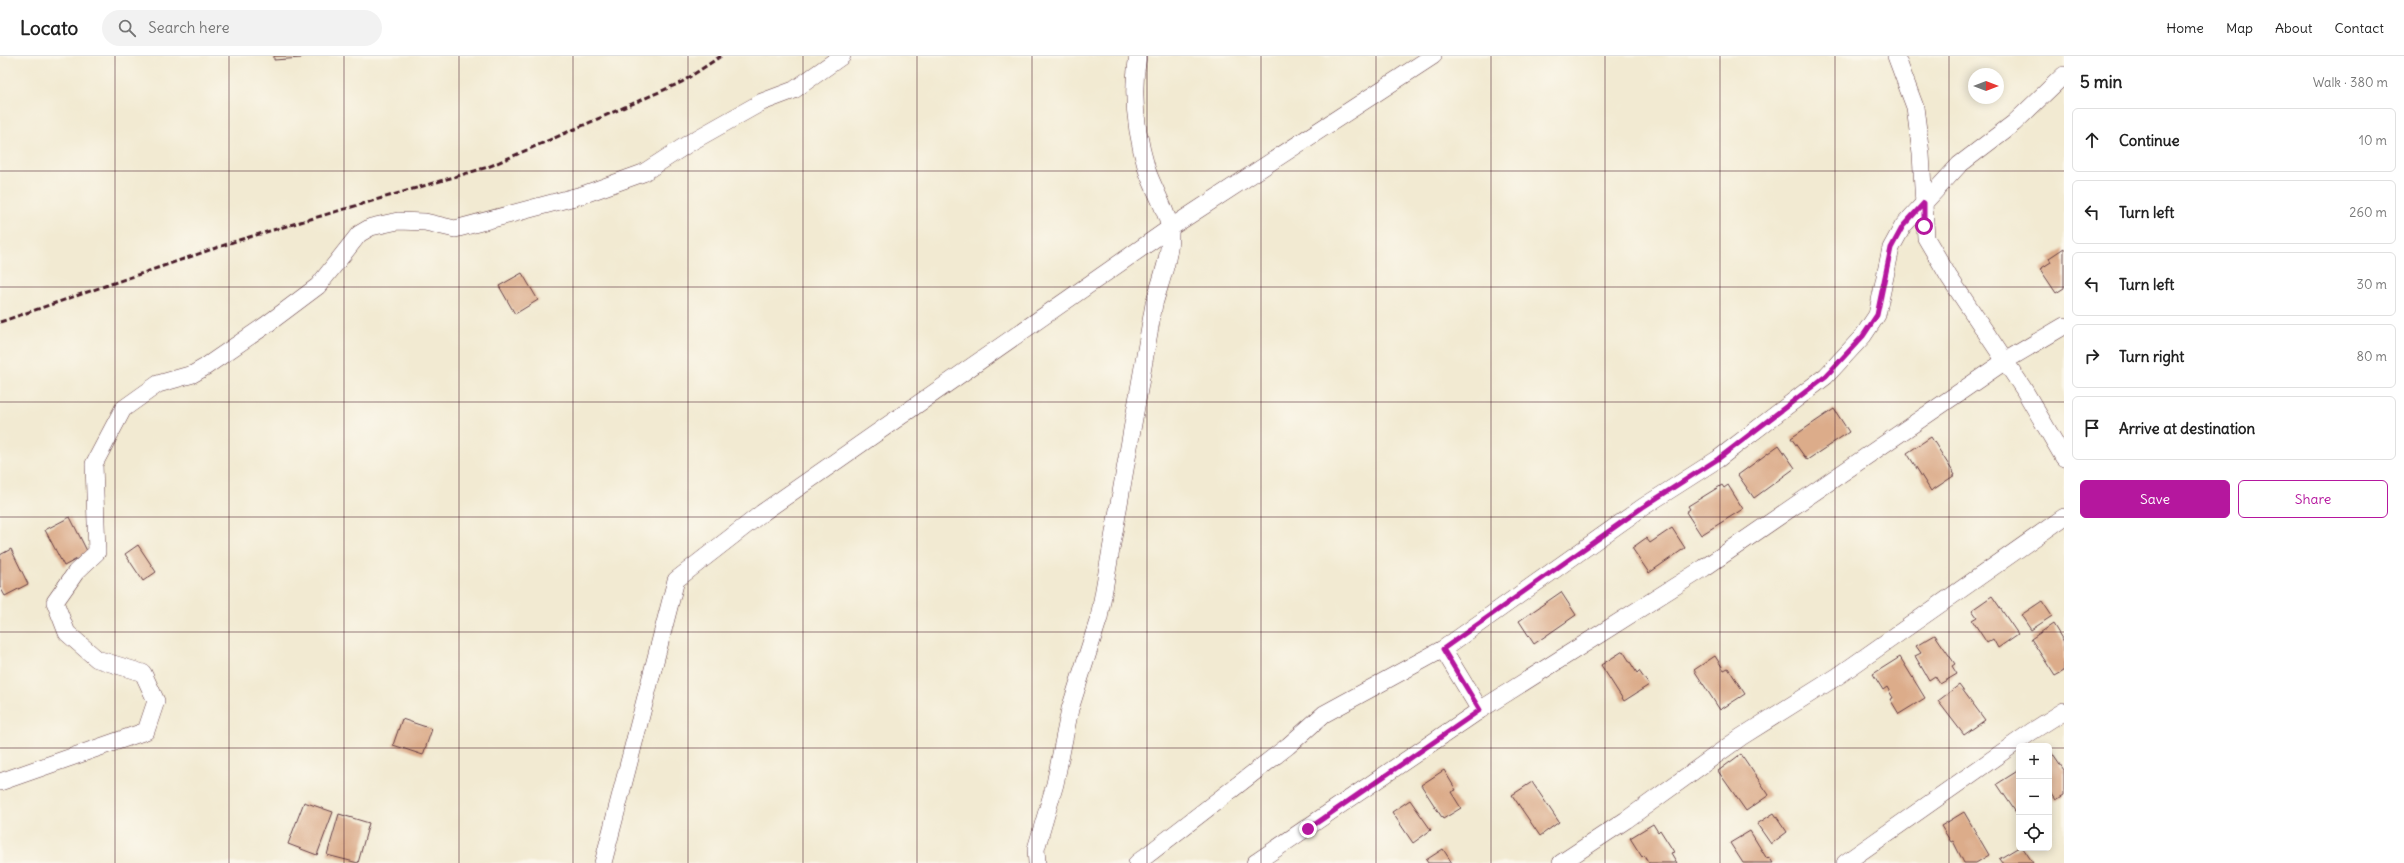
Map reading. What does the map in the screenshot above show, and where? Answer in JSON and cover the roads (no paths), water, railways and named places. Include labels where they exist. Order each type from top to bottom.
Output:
[{"type":"street","points":[[0,782],[146,731],[156,701],[143,673],[97,659],[67,633],[56,602],[76,572],[96,552],[94,464],[123,409],[158,384],[193,374],[205,367],[266,325],[318,286],[359,234],[371,227],[405,221],[426,222],[456,229],[582,195],[636,176],[762,102],[794,90],[842,56]]},
{"type":"street","points":[[1037,863],[1036,850],[1055,784],[1070,709],[1099,618],[1154,304],[1168,255],[1170,228],[1147,170],[1136,122],[1134,78],[1138,56]]},
{"type":"street","points":[[603,863],[676,580],[762,513],[1170,228],[1433,56]]},
{"type":"street","points":[[1896,56],[1915,107],[1926,238],[1949,277],[2005,361],[2064,458]]},
{"type":"street","points":[[1137,863],[1288,746],[1324,714],[1443,649],[1643,507],[1718,459],[1826,376],[1863,336],[1877,315],[1891,248],[1903,226],[1959,165],[2014,123],[2064,75]]},
{"type":"street","points":[[1255,863],[1480,710],[1704,568],[2005,361],[2064,326]]},
{"type":"street","points":[[1561,863],[1626,820],[1741,737],[1838,676],[2064,517]]},
{"type":"street","points":[[1443,649],[1480,710]]},
{"type":"street","points":[[1845,863],[2031,732],[2064,711]]},
{"type":"railway","points":[[0,322],[239,240],[488,167],[682,82],[721,56]]}]
